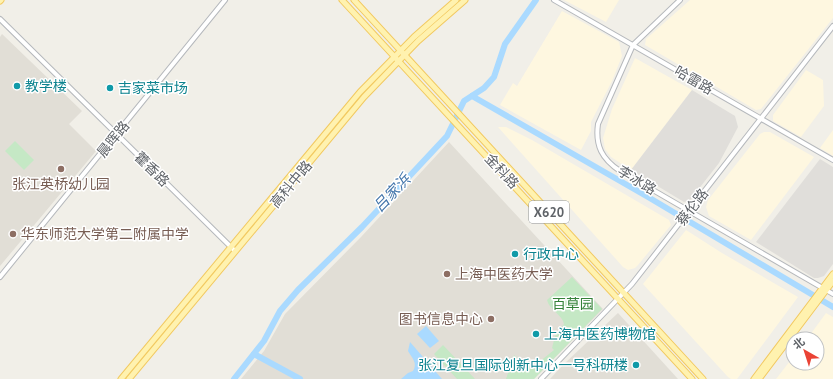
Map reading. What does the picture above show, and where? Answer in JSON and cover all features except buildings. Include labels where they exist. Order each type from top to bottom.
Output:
[{"type":"main road","name":"金科路","points":[[342,0],[621,300],[692,379]]},
{"type":"main road","name":"金科路","points":[[354,0],[703,379]]},
{"type":"main road","name":"高科中路","points":[[121,379],[340,115],[400,50],[456,0]]},
{"type":"main road","name":"高科中路","points":[[129,379],[345,119],[404,55],[465,0]]},
{"type":"main road","points":[[759,379],[815,302],[833,274]]},
{"type":"main road","points":[[824,289],[833,281]]},
{"type":"main road","points":[[754,379],[815,302]]},
{"type":"street","name":"晨晖路","points":[[0,277],[226,0]]},
{"type":"street","name":"哈雷路","points":[[554,0],[833,160]]},
{"type":"street","name":"李冰路","points":[[680,0],[633,45],[598,124],[597,134],[600,151],[614,167],[689,213],[833,294]]},
{"type":"street","name":"藿香路","points":[[0,19],[235,251]]},
{"type":"street","name":"蔡伦路","points":[[545,379],[621,300],[833,26]]},
{"type":"street","name":"蔡伦路","points":[[762,119],[833,30]]},
{"type":"street","name":"蔡伦路","points":[[541,379],[621,300]]},
{"type":"shaded area","points":[[564,0],[619,0],[606,22]]},
{"type":"shaded area","points":[[690,0],[833,0],[833,18],[761,109],[756,110],[645,45],[646,39]]},
{"type":"shaded area","points":[[562,11],[619,42],[622,56],[612,81],[591,122],[591,131],[581,150],[500,105],[513,83],[517,86]]},
{"type":"shaded area","points":[[2,34],[82,111],[69,124],[96,151],[0,266],[0,37]]},
{"type":"shaded area","points":[[635,58],[692,90],[631,170],[611,157],[605,149],[603,138],[612,109]]},
{"type":"shaded area","points":[[806,70],[823,80],[824,106],[801,137],[773,121],[773,115]]},
{"type":"shaded area","points":[[692,90],[735,116],[738,127],[719,163],[690,200],[684,202],[631,170]]},
{"type":"shaded area","points":[[498,127],[506,127],[532,140],[669,220],[671,225],[638,265],[635,268],[628,270],[623,267]]},
{"type":"shaded area","points":[[833,130],[833,156],[820,148]]},
{"type":"shaded area","points":[[770,132],[814,157],[751,240],[709,216],[706,207],[708,200],[760,134]]},
{"type":"shaded area","name":"上海中医药大学","points":[[449,142],[603,309],[534,379],[241,379],[264,351],[285,314],[361,237]]},
{"type":"shaded area","points":[[820,159],[833,167],[833,264],[824,276],[814,278],[756,242]]},
{"type":"shaded area","points":[[686,230],[722,253],[798,297],[737,379],[731,379],[728,377],[643,284]]},
{"type":"shaded area","points":[[618,313],[678,379],[550,379],[563,365]]},
{"type":"shaded area","points":[[826,313],[833,317],[833,379],[776,379],[785,367],[785,371],[825,371],[825,331],[813,331]]},
{"type":"green space","points":[[15,141],[34,160],[24,170],[5,151]]},
{"type":"green space","name":"百草园","points":[[572,277],[602,309],[534,379],[506,379],[514,355],[526,365],[534,366],[554,350],[552,348],[555,336],[564,324],[561,317],[550,307],[547,300]]},
{"type":"green space","points":[[443,345],[475,379],[457,379],[434,354]]},
{"type":"water","points":[[426,326],[439,341],[430,348],[417,334]]},
{"type":"water","points":[[410,342],[442,379],[401,379],[413,371],[415,365],[408,351]]},
{"type":"waterway","name":"吕家浜","points":[[234,379],[264,341],[280,311],[298,290],[362,227],[447,136],[464,101],[484,88],[494,77],[505,44],[536,0]]},
{"type":"waterway","points":[[472,96],[648,197],[833,307]]},
{"type":"waterway","points":[[254,354],[300,379]]},
{"type":"place","name":"教学楼","points":[[17,86]]},
{"type":"place","name":"吉家菜市场","points":[[110,88]]},
{"type":"place","name":"张江英桥幼儿园","points":[[61,169]]},
{"type":"place","name":"华东师范大学第二附属中学","points":[[13,234]]},
{"type":"place","name":"行政中心","points":[[515,254]]},
{"type":"place","name":"上海中医药大学","points":[[447,274]]},
{"type":"place","name":"图书信息中心","points":[[491,319]]},
{"type":"place","name":"上海中医药博物馆","points":[[536,334]]},
{"type":"place","name":"张江复旦国际创新中心一号科研楼","points":[[636,365]]}]
